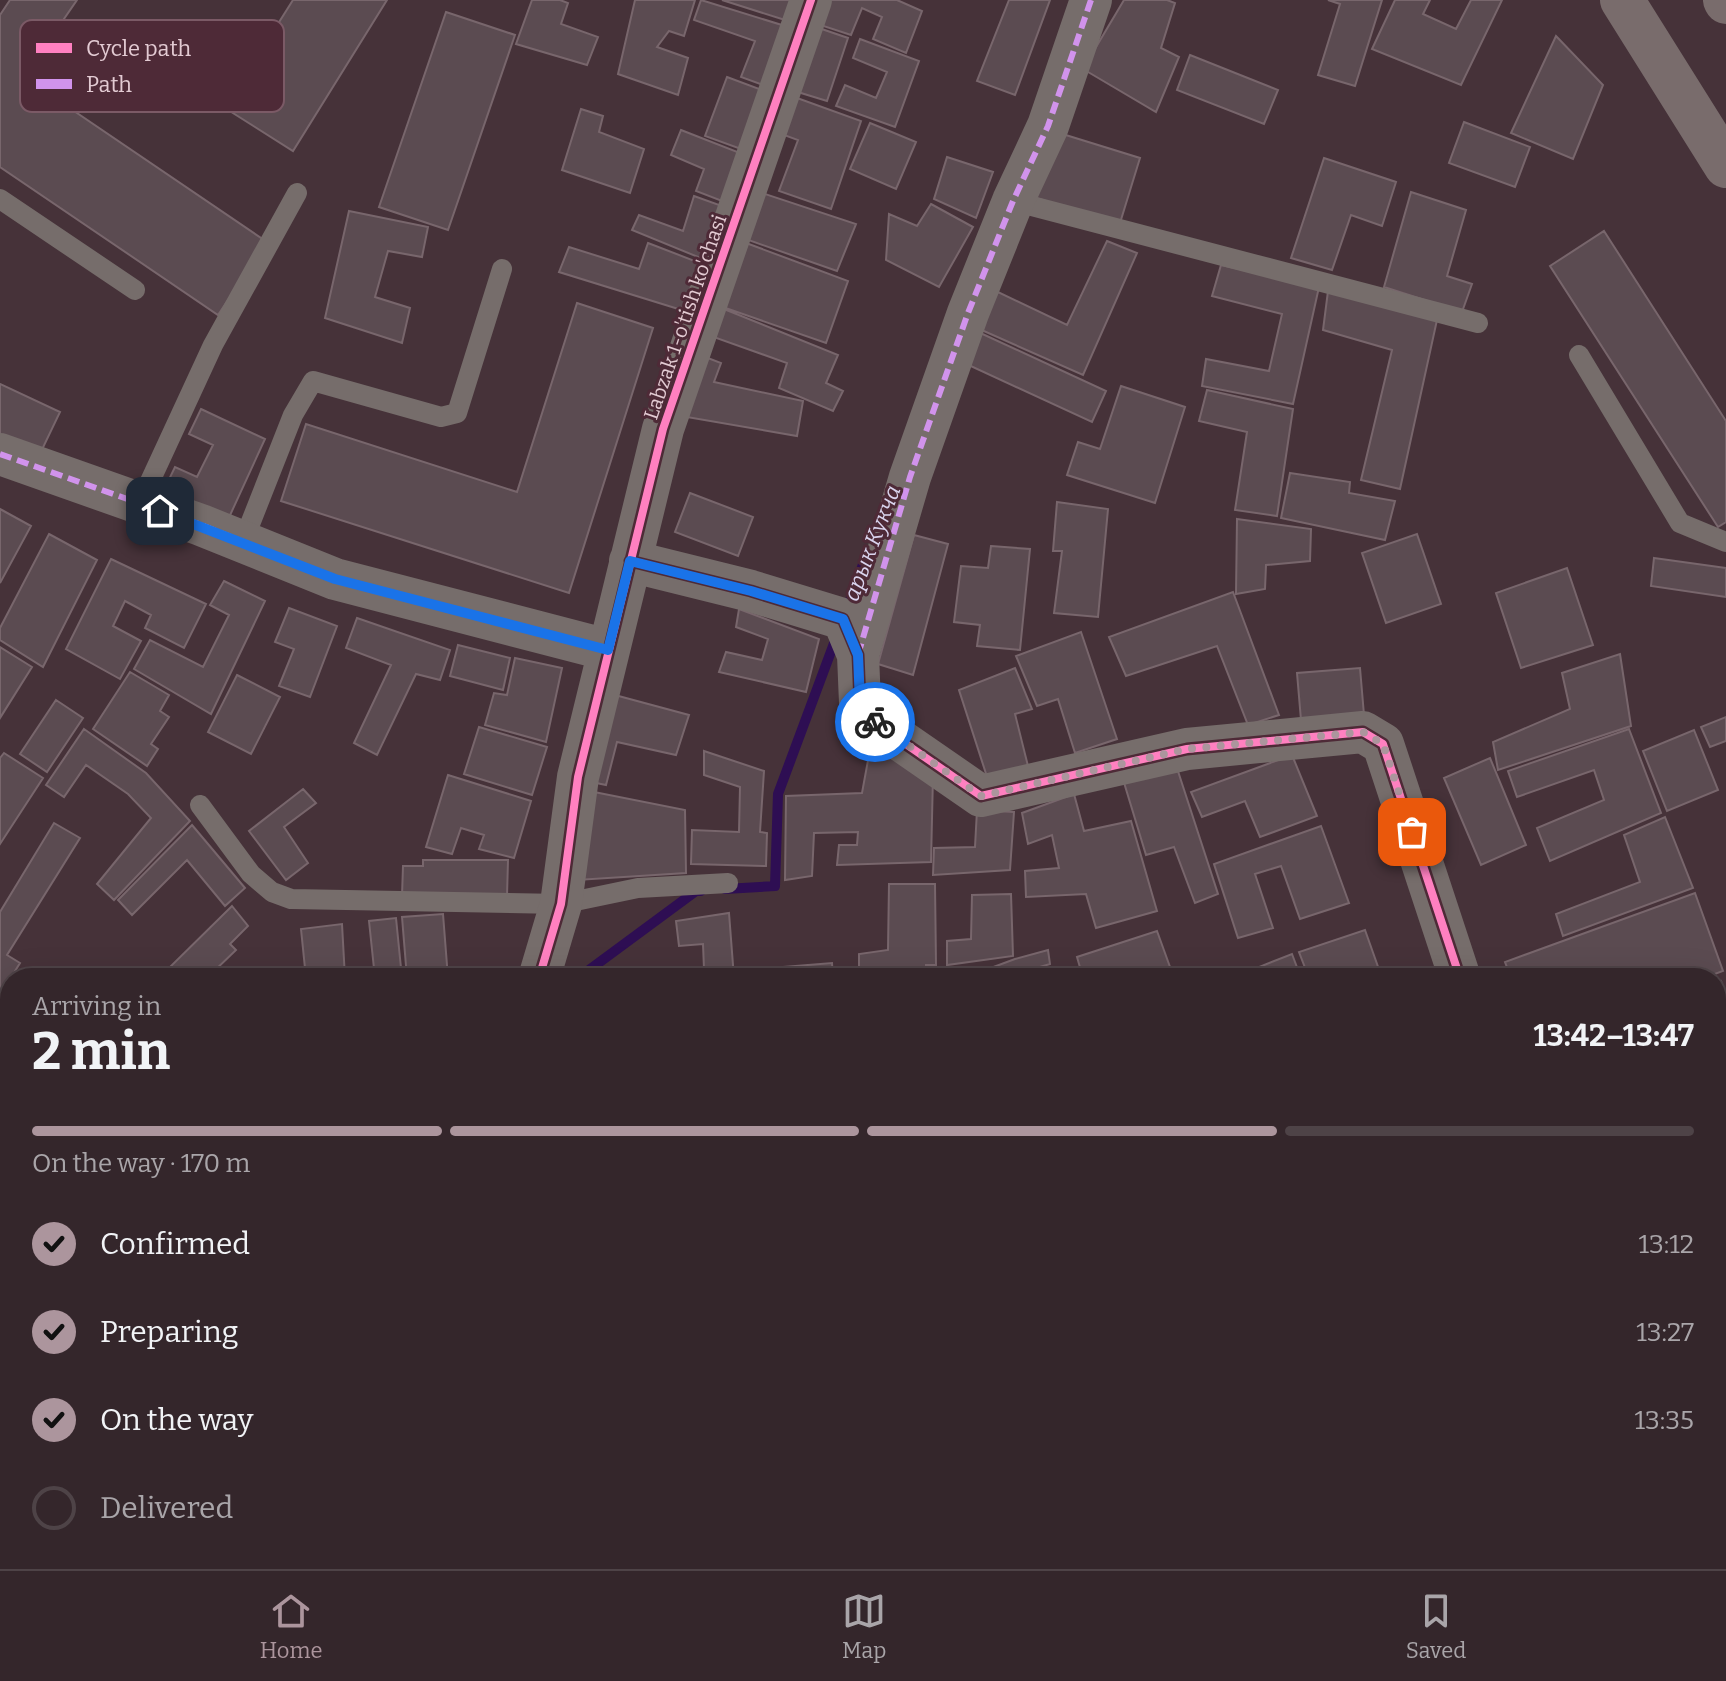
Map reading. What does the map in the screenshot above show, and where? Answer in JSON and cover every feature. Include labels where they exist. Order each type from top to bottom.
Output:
[{"type":"main road","points":[[1622,0],[1726,166]]},
{"type":"street","name":"Labzak 1-o'tish ko'chasi","points":[[542,968],[561,904],[578,777],[663,429],[811,0]]},
{"type":"street","points":[[1091,0],[1048,126],[1013,201],[968,313],[910,477],[858,655],[860,703],[874,722],[981,796],[1187,749],[1363,732],[1383,744],[1457,968]]},
{"type":"street","points":[[0,454],[140,503],[335,579],[608,650]]},
{"type":"street","points":[[630,561],[751,591],[843,619],[858,655]]},
{"type":"lane","points":[[140,503],[213,345],[297,193]]},
{"type":"lane","points":[[0,199],[135,290]]},
{"type":"lane","points":[[1013,201],[1478,323]]},
{"type":"lane","points":[[243,542],[293,415],[313,381],[441,417],[457,413],[502,269]]},
{"type":"lane","points":[[1579,355],[1680,523],[1726,542]]},
{"type":"lane","points":[[200,805],[251,874],[272,892],[291,899],[561,904],[638,888],[728,883]]},
{"type":"building","points":[[10,0],[77,0],[63,20],[20,20],[20,112],[76,112],[267,242],[218,315],[0,167],[0,15]]},
{"type":"building","points":[[293,0],[387,0],[293,151],[231,112],[284,112],[284,20],[280,20]]},
{"type":"building","points":[[532,0],[568,3],[561,24],[598,37],[587,65],[516,44]]},
{"type":"building","points":[[635,0],[695,0],[684,36],[669,31],[657,47],[688,58],[678,95],[618,74]]},
{"type":"building","points":[[701,0],[785,26],[763,85],[741,77],[755,41],[694,20]]},
{"type":"building","points":[[722,0],[794,0],[785,20]]},
{"type":"building","points":[[821,0],[897,0],[922,11],[906,53],[873,39],[882,17],[862,8],[851,35],[811,22]]},
{"type":"building","points":[[1009,0],[1050,0],[1015,95],[977,81]]},
{"type":"building","points":[[1124,0],[1167,0],[1175,3],[1161,48],[1179,57],[1156,112],[1083,69]]},
{"type":"building","points":[[1328,0],[1382,0],[1355,86],[1318,75],[1340,4]]},
{"type":"building","points":[[1395,0],[1430,0],[1423,14],[1456,29],[1471,0],[1502,0],[1461,85],[1372,49]]},
{"type":"building","points":[[446,12],[515,35],[448,230],[379,207]]},
{"type":"building","points":[[810,25],[848,38],[827,101],[788,89]]},
{"type":"building","points":[[1556,36],[1603,85],[1573,159],[1511,133]]},
{"type":"building","points":[[860,39],[919,61],[895,127],[836,106],[845,85],[876,98],[887,72],[853,58]]},
{"type":"building","points":[[1190,55],[1278,90],[1264,124],[1177,90]]},
{"type":"building","points":[[727,77],[762,90],[741,149],[705,136]]},
{"type":"building","points":[[786,94],[861,121],[831,209],[779,191],[798,140],[773,131]]},
{"type":"building","points":[[581,109],[603,116],[599,132],[644,149],[630,193],[562,170]]},
{"type":"building","points":[[1464,122],[1530,147],[1515,187],[1449,163]]},
{"type":"building","points":[[870,123],[916,142],[896,189],[850,169]]},
{"type":"building","points":[[681,130],[740,153],[722,201],[696,191],[704,169],[671,155]]},
{"type":"building","points":[[1056,132],[1140,158],[1120,223],[1036,198]]},
{"type":"building","points":[[947,157],[993,172],[976,218],[934,199]]},
{"type":"building","points":[[1324,158],[1396,182],[1382,226],[1351,215],[1332,270],[1291,258]]},
{"type":"building","points":[[753,190],[856,224],[837,271],[737,236]]},
{"type":"building","points":[[1411,192],[1466,210],[1447,276],[1472,284],[1462,312],[1384,287]]},
{"type":"building","points":[[694,196],[722,206],[703,259],[632,230],[639,215],[683,231]]},
{"type":"building","points":[[931,204],[973,227],[939,287],[886,260],[889,214],[917,226]]},
{"type":"building","points":[[349,211],[428,227],[422,257],[388,251],[375,297],[410,308],[402,343],[325,318]]},
{"type":"building","points":[[1604,231],[1726,421],[1726,522],[1718,527],[1550,266]]},
{"type":"building","points":[[738,240],[848,281],[826,343],[714,304]]},
{"type":"building","points":[[1107,241],[1137,253],[1083,375],[977,328],[998,292],[1067,325]]},
{"type":"building","points":[[648,243],[705,265],[688,312],[559,272],[569,247],[639,269]]},
{"type":"building","points":[[1221,265],[1319,287],[1293,404],[1202,386],[1206,359],[1269,371],[1282,314],[1212,296]]},
{"type":"building","points":[[1328,291],[1437,320],[1400,489],[1361,480],[1392,350],[1323,330]]},
{"type":"building","points":[[577,303],[653,328],[569,593],[281,501],[306,424],[517,492]]},
{"type":"building","points":[[714,305],[838,355],[826,383],[843,391],[833,411],[779,388],[787,363],[705,334]]},
{"type":"building","points":[[976,331],[1106,391],[1092,422],[962,362]]},
{"type":"building","points":[[700,355],[721,363],[714,382],[803,401],[797,436],[681,416]]},
{"type":"building","points":[[0,384],[60,412],[38,458],[0,440]]},
{"type":"building","points":[[1121,386],[1185,407],[1155,503],[1067,475],[1078,442],[1100,449]]},
{"type":"building","points":[[1207,390],[1293,409],[1277,516],[1235,510],[1247,432],[1199,421]]},
{"type":"building","points":[[201,409],[265,439],[226,524],[160,498],[175,467],[197,477],[213,445],[189,434]]},
{"type":"building","points":[[1290,473],[1350,482],[1349,493],[1395,501],[1385,540],[1281,518]]},
{"type":"building","points":[[690,493],[753,517],[738,556],[675,532]]},
{"type":"building","points":[[1057,502],[1108,509],[1098,617],[1054,613],[1062,551],[1053,551]]},
{"type":"building","points":[[0,509],[31,526],[0,583]]},
{"type":"building","points":[[1237,519],[1311,529],[1310,561],[1266,565],[1265,589],[1236,594]]},
{"type":"building","points":[[49,534],[97,560],[43,667],[0,640],[0,628]]},
{"type":"building","points":[[1417,534],[1441,604],[1386,623],[1362,553]]},
{"type":"building","points":[[914,535],[948,544],[913,675],[878,664]]},
{"type":"building","points":[[991,546],[1030,549],[1020,650],[977,646],[980,625],[954,622],[961,566],[988,568]]},
{"type":"building","points":[[1654,558],[1726,568],[1726,597],[1651,586]]},
{"type":"building","points":[[111,559],[206,604],[184,648],[145,628],[151,615],[125,601],[113,626],[141,641],[120,679],[66,649]]},
{"type":"building","points":[[1567,568],[1593,645],[1521,668],[1496,593]]},
{"type":"building","points":[[224,581],[265,601],[211,714],[134,669],[150,640],[203,667],[229,615],[210,605]]},
{"type":"building","points":[[1233,592],[1279,715],[1248,725],[1217,646],[1126,676],[1109,637]]},
{"type":"building","points":[[289,608],[337,626],[310,697],[279,686],[294,649],[275,642]]},
{"type":"building","points":[[739,609],[819,639],[806,692],[719,672],[726,652],[762,660],[768,639],[736,627]]},
{"type":"building","points":[[357,618],[450,650],[440,680],[416,674],[377,755],[354,743],[391,665],[346,648]]},
{"type":"building","points":[[1081,632],[1117,739],[1075,753],[1058,699],[1037,706],[1016,656]]},
{"type":"building","points":[[458,645],[510,658],[503,690],[450,676]]},
{"type":"building","points":[[0,647],[32,667],[0,718]]},
{"type":"building","points":[[1620,654],[1631,726],[1498,770],[1493,742],[1570,709],[1562,673]]},
{"type":"building","points":[[515,658],[562,668],[546,742],[485,725],[494,693],[507,695]]},
{"type":"building","points":[[1015,668],[1032,709],[1015,714],[1029,770],[989,783],[959,690]]},
{"type":"building","points":[[1360,668],[1364,715],[1301,720],[1297,673]]},
{"type":"building","points":[[130,672],[169,695],[160,711],[169,717],[151,744],[158,749],[147,766],[93,729]]},
{"type":"building","points":[[237,675],[280,697],[251,754],[208,732]]},
{"type":"building","points":[[600,691],[689,715],[676,755],[617,742],[606,785],[582,780]]},
{"type":"building","points":[[56,700],[83,718],[47,772],[20,754]]},
{"type":"building","points":[[1726,717],[1726,741],[1710,747],[1701,727]]},
{"type":"building","points":[[479,727],[547,747],[532,795],[464,774]]},
{"type":"building","points":[[84,729],[146,773],[190,821],[114,900],[97,884],[151,818],[128,794],[86,765],[64,797],[46,785]]},
{"type":"building","points":[[1629,729],[1661,813],[1550,861],[1537,828],[1604,800],[1594,770],[1517,797],[1508,771]]},
{"type":"building","points":[[1694,730],[1718,790],[1667,811],[1643,751]]},
{"type":"building","points":[[871,744],[933,775],[931,862],[837,865],[839,845],[857,845],[858,832],[814,833],[812,876],[785,880],[786,796],[862,793]]},
{"type":"building","points":[[704,751],[764,771],[760,832],[767,833],[766,866],[691,864],[692,830],[739,832],[740,787],[704,775]]},
{"type":"building","points":[[4,753],[43,778],[0,844],[0,758]]},
{"type":"building","points":[[1292,755],[1317,816],[1260,837],[1245,801],[1202,817],[1191,792]]},
{"type":"building","points":[[1490,758],[1526,845],[1481,865],[1444,778]]},
{"type":"building","points":[[1175,762],[1218,894],[1195,903],[1174,847],[1146,855],[1122,776]]},
{"type":"building","points":[[448,775],[531,801],[514,858],[479,849],[484,835],[461,828],[452,854],[426,847]]},
{"type":"building","points":[[303,789],[316,803],[284,827],[308,863],[286,880],[249,831]]},
{"type":"building","points":[[584,790],[685,810],[686,873],[577,880]]},
{"type":"building","points":[[1074,794],[1084,831],[1131,821],[1157,911],[1096,928],[1086,894],[1026,897],[1025,871],[1059,868],[1052,835],[1028,844],[1022,813]]},
{"type":"building","points":[[977,810],[1014,812],[1010,870],[933,875],[934,848],[975,847]]},
{"type":"building","points":[[1665,817],[1693,888],[1563,936],[1556,914],[1640,882],[1624,835]]},
{"type":"building","points":[[54,823],[80,838],[7,955],[20,963],[17,968],[0,968],[0,912]]},
{"type":"building","points":[[192,825],[245,888],[225,906],[187,860],[132,915],[118,900]]},
{"type":"building","points":[[1321,826],[1349,903],[1300,919],[1281,866],[1255,874],[1273,928],[1238,938],[1214,864]]},
{"type":"building","points":[[423,860],[508,860],[507,896],[402,896],[403,866],[423,866]]},
{"type":"building","points":[[889,884],[935,884],[936,965],[926,965],[926,968],[859,968],[859,954],[888,950]]},
{"type":"building","points":[[1695,893],[1722,968],[1507,968],[1505,962]]},
{"type":"building","points":[[1011,894],[1013,956],[947,965],[947,941],[971,939],[972,895]]},
{"type":"building","points":[[232,906],[248,926],[230,944],[236,950],[217,968],[169,968]]},
{"type":"building","points":[[729,913],[733,968],[704,968],[703,944],[679,946],[676,921]]},
{"type":"building","points":[[443,914],[447,968],[406,968],[402,917]]},
{"type":"building","points":[[396,918],[401,968],[374,968],[369,921]]},
{"type":"building","points":[[342,924],[344,968],[305,968],[301,929]]},
{"type":"building","points":[[1365,930],[1378,968],[1305,968],[1299,952]]},
{"type":"building","points":[[1157,931],[1170,968],[1080,968],[1077,957]]},
{"type":"building","points":[[1048,950],[1050,964],[1036,968],[991,968]]},
{"type":"building","points":[[1292,954],[1297,968],[1257,968]]},
{"type":"building","points":[[832,963],[832,968],[784,968]]},
{"type":"waterway","name":"арык Кукча","points":[[846,612],[866,556]]},
{"type":"waterway","name":"арык Кукча","points":[[725,889],[775,886],[778,794],[836,638]]},
{"type":"waterway","name":"арык Кукча","points":[[592,968],[696,891],[701,891]]},
{"type":"marked path","points":[[858,655],[910,477],[968,313],[1013,201],[1048,126],[1091,0]]},
{"type":"marked path","points":[[0,454],[201,525],[335,579],[608,650]]},
{"type":"cycle path","points":[[542,968],[561,904],[578,777],[663,429],[811,0]]},
{"type":"cycle path","points":[[630,561],[751,591],[843,619],[858,655],[860,703],[874,722],[981,796],[1187,749],[1363,732],[1383,744],[1457,968]]},
{"type":"way so far","points":[[875,722],[981,796],[1187,749],[1363,732],[1383,744],[1412,832]]},
{"type":"route","points":[[160,511],[335,579],[608,650],[630,561],[751,591],[843,619],[858,655],[860,703],[875,722]]}]
